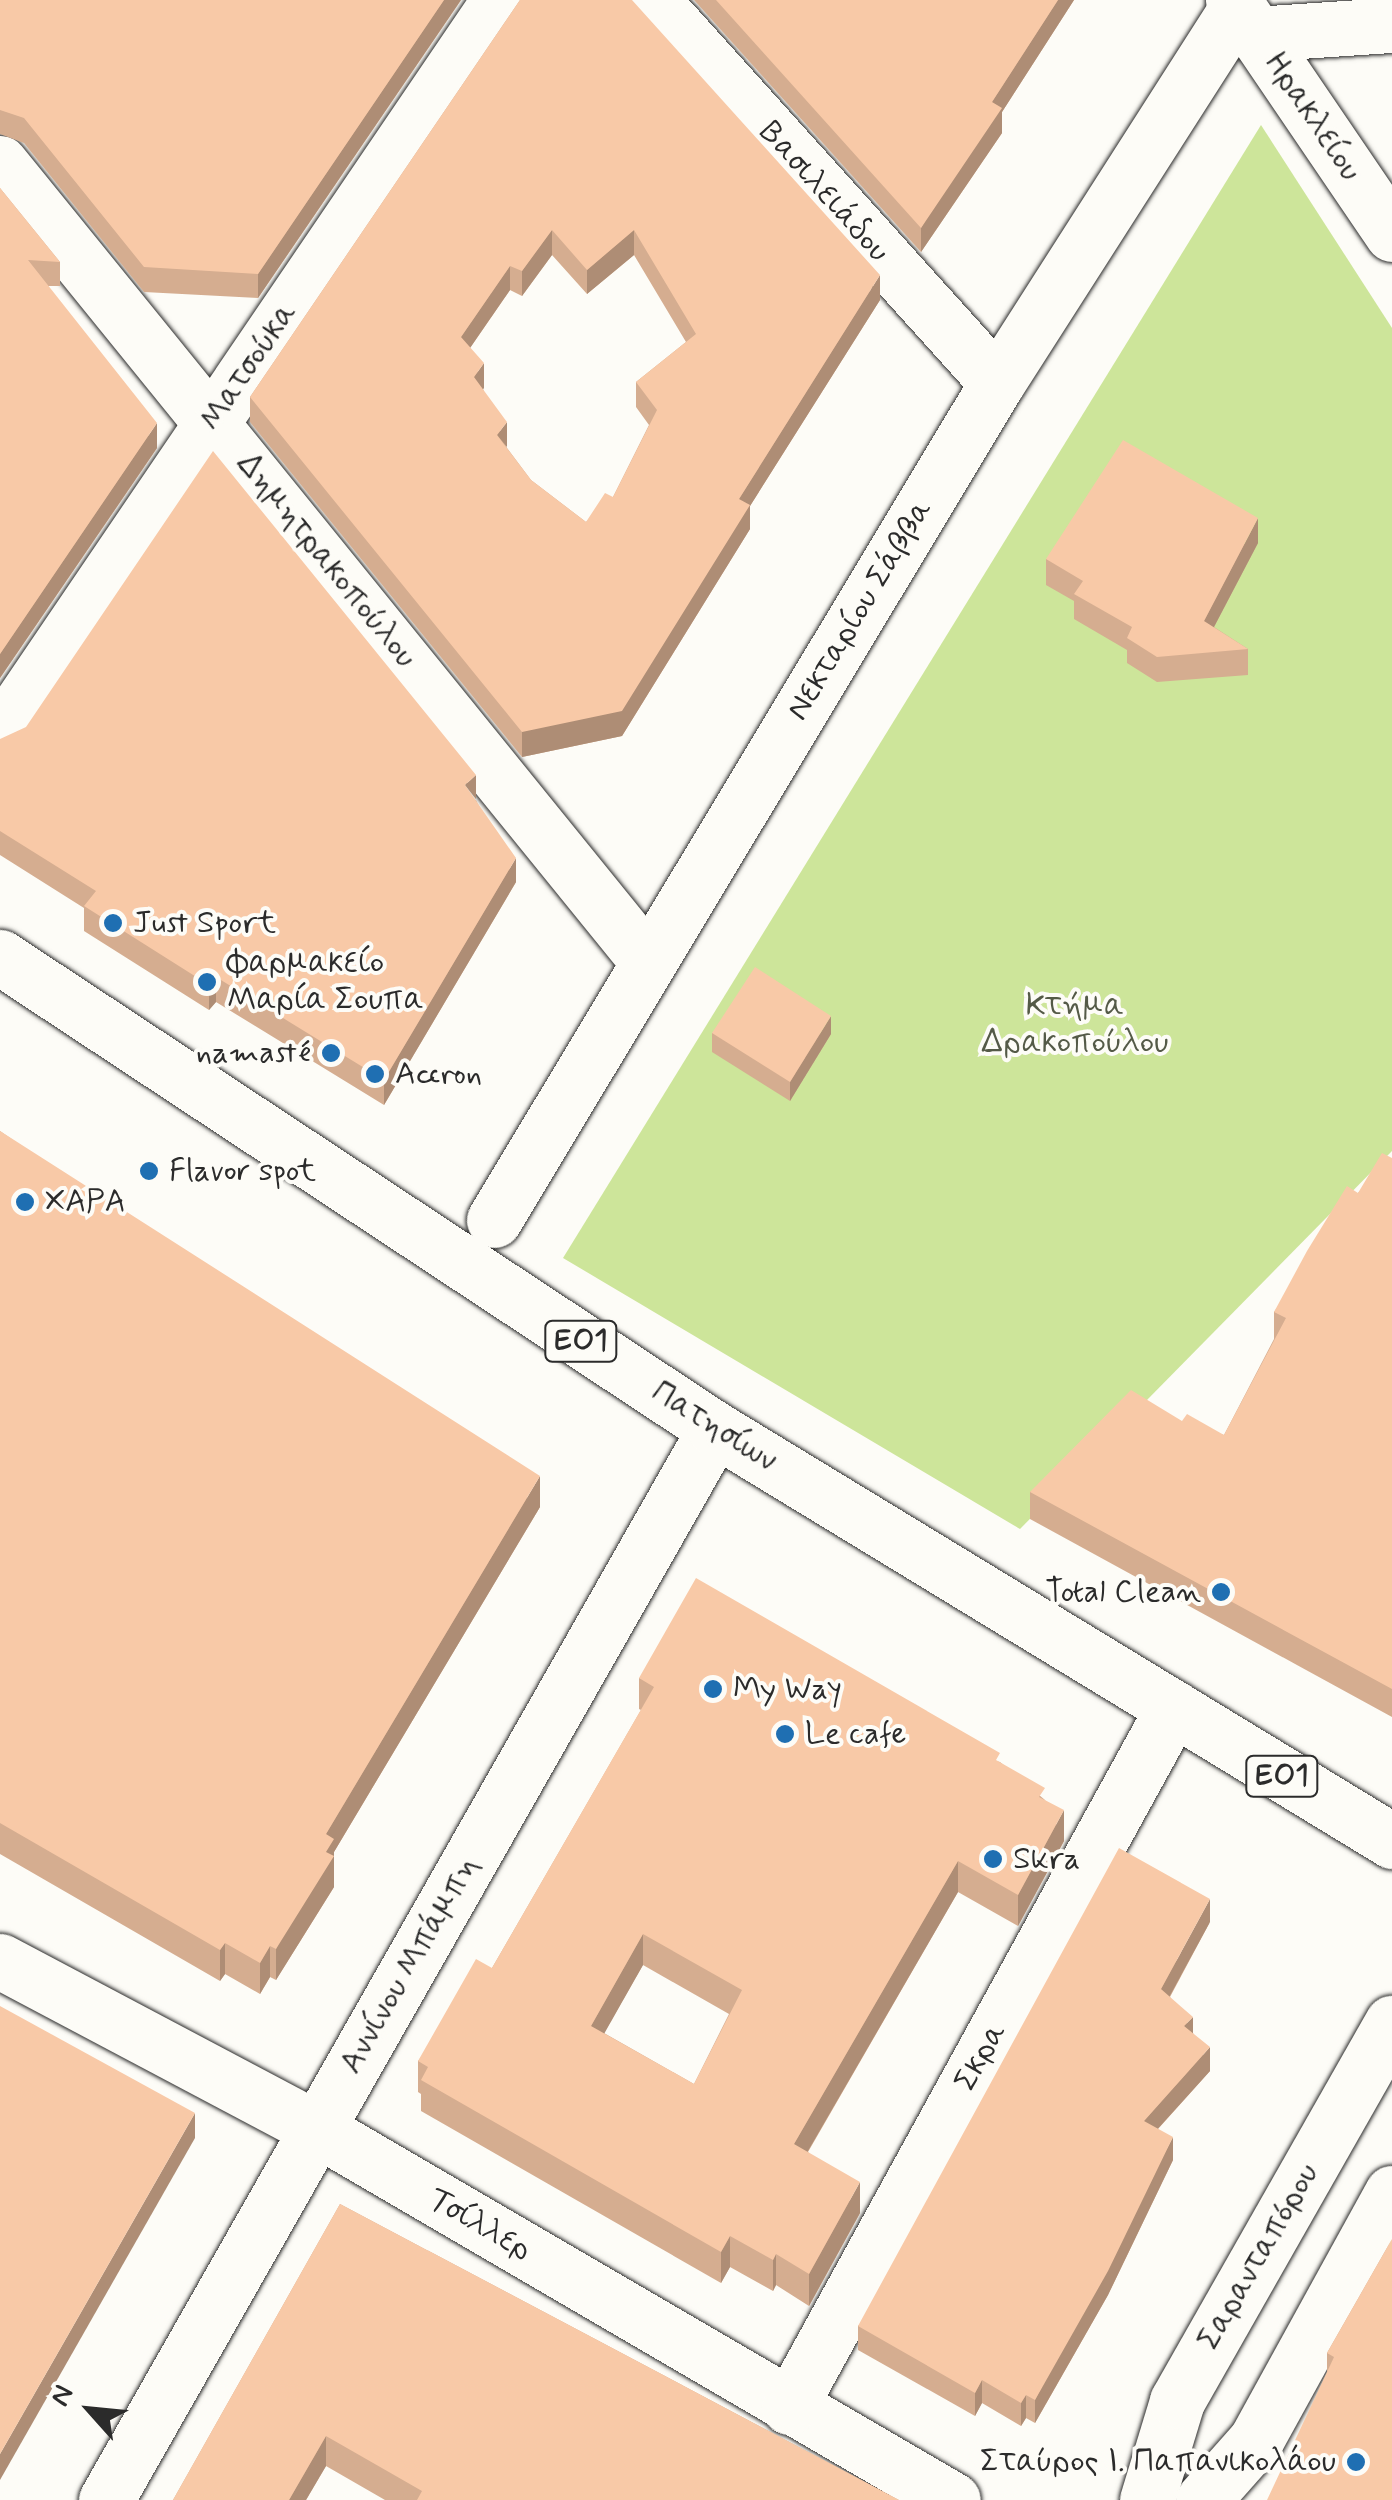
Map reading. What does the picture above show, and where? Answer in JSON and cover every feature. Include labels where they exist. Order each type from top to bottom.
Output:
[{"type":"street","name":"Ματσούκα","points":[[4,719],[213,421],[498,0]]},
{"type":"street","name":"Βασιλειάδου","points":[[652,0],[996,383]]},
{"type":"street","name":"Νεκταρίου Σάββα","points":[[494,1220],[996,383],[1242,14]]},
{"type":"street","points":[[1242,14],[1392,25]]},
{"type":"street","name":"Ηρακλείου","points":[[1242,14],[1392,234]]},
{"type":"street","name":"Δημητρακοπούλου","points":[[0,163],[648,962]]},
{"type":"street","name":"Πατησίων","points":[[0,957],[715,1429],[1392,1841]]},
{"type":"street","name":"Αννίνου Μπάμπη","points":[[106,2500],[715,1429]]},
{"type":"street","name":"Σκρα","points":[[789,2406],[1173,1708]]},
{"type":"street","name":"Τσίλλερ","points":[[0,1961],[317,2130],[953,2500]]},
{"type":"street","name":"Σαρανταπόρου","points":[[1148,2500],[1178,2401],[1392,2024]]},
{"type":"street","points":[[1226,2500],[1392,2193]]},
{"type":"street","points":[[1203,2500],[1256,2440]]},
{"type":"green space","name":"Κτήμα Δρακοπούλου","points":[[1261,125],[1392,328],[1392,1151],[1020,1529],[563,1258]]},
{"type":"building","points":[[0,0],[444,0],[258,274],[144,267],[24,118],[0,110]]},
{"type":"building","points":[[520,0],[632,0],[880,275],[739,499],[750,505],[622,711],[522,732],[250,397]],"holes":[[[552,230],[587,270],[634,230],[696,334],[636,382],[657,410],[613,497],[605,493],[586,522],[531,480],[497,435],[507,422],[474,377],[484,363],[461,337],[510,266],[522,271]]]},
{"type":"building","points":[[716,0],[1058,0],[992,102],[1002,108],[921,228]]},
{"type":"building","points":[[0,188],[60,262],[28,260],[157,423],[0,654]]},
{"type":"building","points":[[1123,440],[1258,518],[1204,621],[1248,649],[1157,657],[1127,638],[1132,627],[1074,594],[1083,581],[1046,559]]},
{"type":"building","points":[[213,451],[476,775],[465,785],[516,858],[384,1080],[216,977],[209,985],[84,906],[96,891],[0,831],[0,739],[26,727]]},
{"type":"building","points":[[755,967],[831,1016],[790,1082],[712,1033]]},
{"type":"building","points":[[0,1131],[540,1476],[326,1834],[334,1839],[326,1852],[334,1856],[276,1949],[270,1946],[260,1963],[225,1943],[220,1950],[0,1823]]},
{"type":"building","points":[[1382,1153],[1392,1158],[1392,1689],[1030,1492],[1131,1390],[1182,1421],[1187,1414],[1224,1435],[1286,1318],[1274,1312],[1307,1251],[1347,1186],[1358,1193]]},
{"type":"building","points":[[696,1578],[1000,1753],[996,1760],[1045,1788],[1039,1797],[1064,1810],[1018,1895],[958,1861],[794,2144],[860,2182],[809,2274],[776,2254],[773,2260],[730,2236],[721,2252],[421,2080],[428,2067],[418,2061],[476,1959],[492,1968],[654,1687],[639,1678]],"holes":[[[643,1934],[742,1990],[694,2084],[591,2026]]]},
{"type":"building","points":[[1119,1848],[1210,1899],[1161,1989],[1193,2017],[1184,2026],[1210,2047],[1144,2121],[1173,2137],[1108,2271],[1035,2400],[1026,2395],[1021,2403],[982,2380],[975,2393],[858,2326]]},
{"type":"building","points":[[0,2006],[195,2113],[0,2454]]},
{"type":"building","points":[[340,2204],[899,2500],[417,2500],[422,2491],[326,2436],[289,2500],[173,2500]]},
{"type":"building","points":[[1392,2239],[1392,2500],[1267,2500],[1334,2357],[1327,2353]]},
{"type":"place","name":"Just Sport","points":[[113,923]]},
{"type":"place","name":"Φαρμακείο Μαρία Σουπα","points":[[207,982]]},
{"type":"place","name":"namasté","points":[[331,1053]]},
{"type":"place","name":"Accron","points":[[375,1074]]},
{"type":"place","name":"Flavor spot","points":[[149,1171]]},
{"type":"place","name":"ΧΑΡΑ","points":[[25,1202]]},
{"type":"place","name":"Total Clean","points":[[1221,1592]]},
{"type":"place","name":"My Way","points":[[713,1689]]},
{"type":"place","name":"Le cafe","points":[[785,1734]]},
{"type":"place","name":"Skra","points":[[993,1859]]},
{"type":"place","name":"Σταύρος Ι. Παπανικολάου","points":[[1356,2462]]}]
